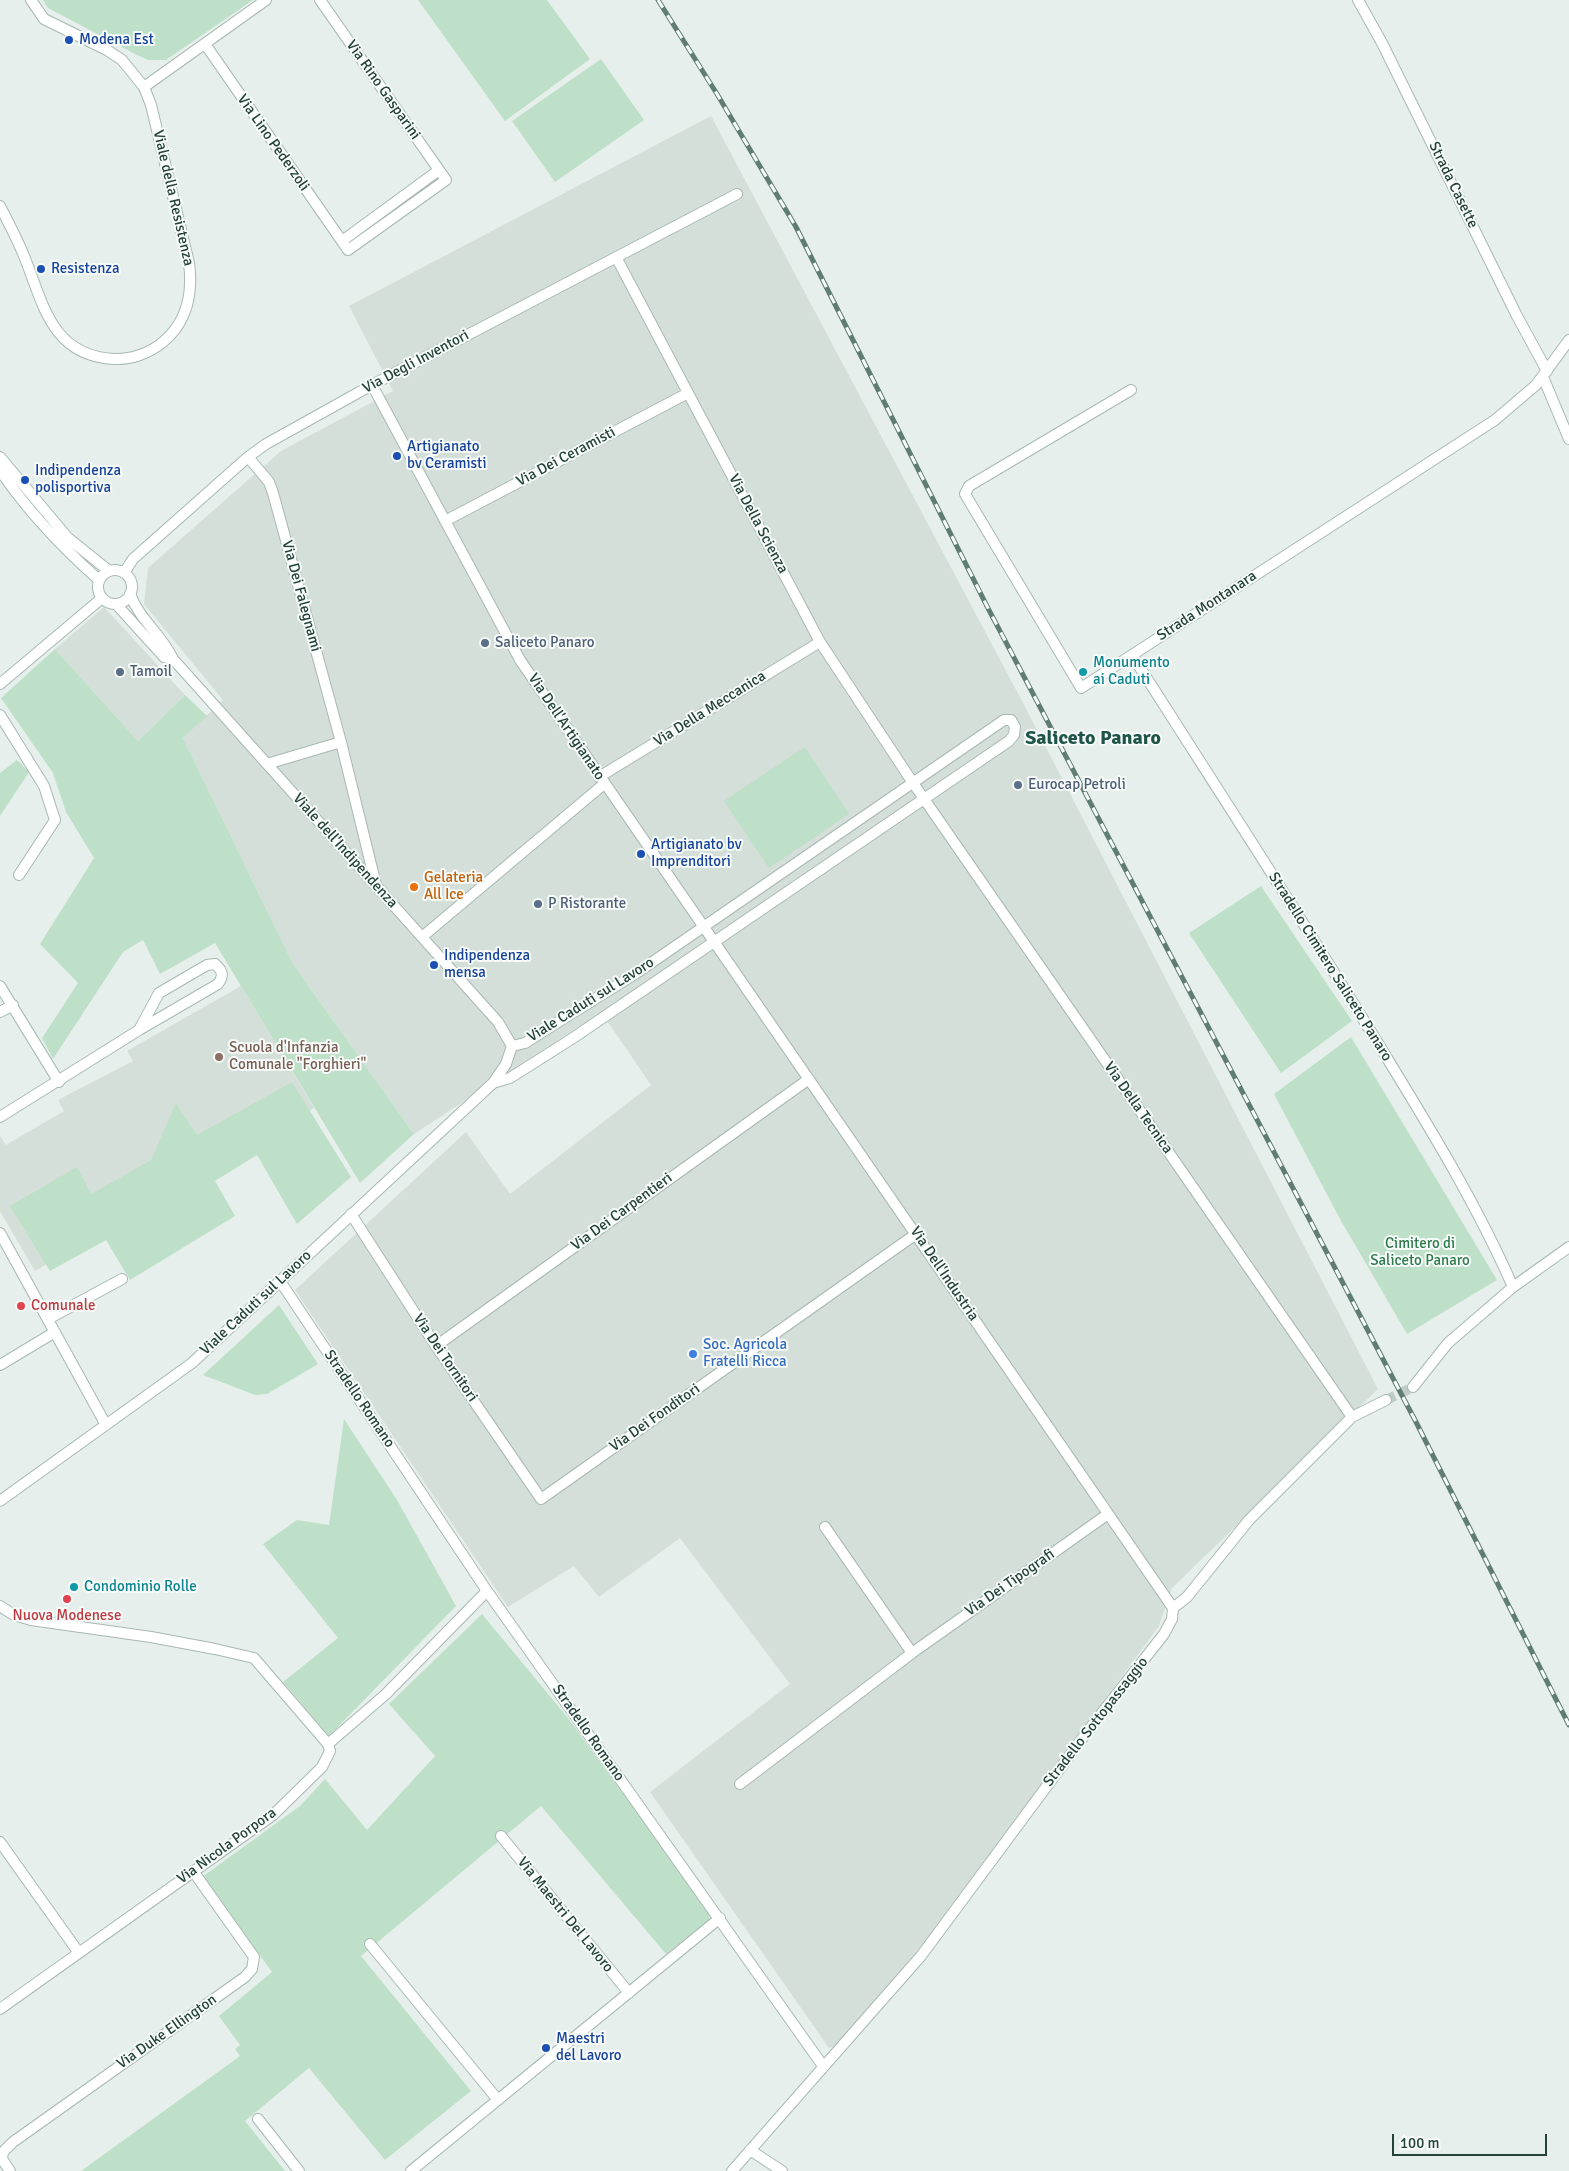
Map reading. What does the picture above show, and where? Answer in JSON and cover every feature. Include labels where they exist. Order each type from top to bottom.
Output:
[{"type":"street","name":"Viale della Resistenza","points":[[0,206],[26,261],[49,321],[59,334],[78,348],[107,358],[132,358],[157,347],[168,338],[186,312],[189,304],[191,280],[189,263],[152,105],[144,87],[122,60],[107,50],[44,19],[31,0]]},
{"type":"street","points":[[144,87],[266,0]]},
{"type":"street","name":"Via Rino Gasparini","points":[[320,0],[446,180]]},
{"type":"street","name":"Strada Casette","points":[[1358,0],[1382,43],[1545,374]]},
{"type":"street","name":"Via Lino Pederzoli","points":[[205,44],[348,250],[446,180]]},
{"type":"street","points":[[342,241],[440,170]]},
{"type":"street","name":"Via Degli Inventori","points":[[124,573],[134,560],[248,457],[266,444],[372,385],[737,194]]},
{"type":"street","name":"Via Della Scienza","points":[[616,257],[820,642],[913,783]]},
{"type":"street","name":"Strada Montanara","points":[[1131,390],[969,486],[965,494],[1081,688],[1495,420],[1528,394],[1569,340]]},
{"type":"street","points":[[1545,374],[1569,440]]},
{"type":"street","name":"Via Dell'Artigianato","points":[[372,385],[520,660],[703,927]]},
{"type":"street","name":"Via Dei Ceramisti","points":[[445,521],[688,393]]},
{"type":"street","points":[[0,457],[63,533],[80,549],[109,571]]},
{"type":"street","name":"Via Dei Falegnami","points":[[248,457],[269,482],[273,493],[341,742],[376,886]]},
{"type":"street","points":[[0,470],[19,498],[51,536],[99,580]]},
{"type":"street","points":[[114,570],[124,573],[130,580],[130,594],[124,601],[116,604],[102,598],[98,590],[99,580],[109,571],[114,570]]},
{"type":"street","name":"Viale dell'Indipendenza","points":[[130,594],[138,611],[168,647],[173,659],[498,1022],[512,1046]]},
{"type":"street","points":[[0,684],[102,598]]},
{"type":"street","name":"Viale dell'Indipendenza","points":[[116,604],[164,657],[173,659]]},
{"type":"street","name":"Via Della Meccanica","points":[[422,936],[602,780],[820,642]]},
{"type":"street","name":"Stradello Cimitero Saliceto Panaro","points":[[1132,655],[1327,960],[1443,1149],[1499,1254],[1513,1287]]},
{"type":"street","points":[[0,715],[44,786],[55,820],[19,875]]},
{"type":"street","name":"Viale Caduti sul Lavoro","points":[[0,1501],[192,1363],[493,1083],[506,1064],[512,1046],[525,1042],[635,974],[1004,720],[1011,720],[1015,727],[1014,735],[1009,741],[565,1043],[510,1078],[493,1083]]},
{"type":"street","points":[[267,764],[341,742]]},
{"type":"street","points":[[913,783],[924,798]]},
{"type":"street","name":"Via Della Tecnica","points":[[924,798],[1352,1417]]},
{"type":"street","points":[[703,927],[713,941]]},
{"type":"street","name":"Via Dell'Industria","points":[[713,941],[1173,1608]]},
{"type":"street","points":[[0,1117],[59,1082],[138,1030],[218,984],[222,978],[219,968],[215,964],[206,966],[159,994],[138,1030]]},
{"type":"street","points":[[0,986],[59,1082]]},
{"type":"street","points":[[0,1012],[13,1005]]},
{"type":"street","name":"Via Dei Carpentieri","points":[[436,1346],[809,1079]]},
{"type":"street","name":"Via Dei Tornitori","points":[[351,1214],[436,1346],[541,1499]]},
{"type":"street","points":[[0,1233],[106,1425]]},
{"type":"street","name":"Via Dei Fonditori","points":[[541,1499],[916,1234]]},
{"type":"street","points":[[1413,1387],[1448,1343],[1513,1287],[1569,1248]]},
{"type":"street","points":[[48,1320],[122,1279]]},
{"type":"street","name":"Stradello Romano","points":[[280,1281],[487,1591],[823,2066]]},
{"type":"street","points":[[0,1365],[55,1332]]},
{"type":"street","points":[[1173,1608],[1187,1597],[1249,1520],[1352,1417],[1386,1400]]},
{"type":"street","name":"Via Dei Tipografi","points":[[740,1784],[912,1653],[1108,1514]]},
{"type":"street","points":[[825,1527],[912,1653]]},
{"type":"street","points":[[0,1606],[14,1615],[31,1620],[151,1637],[254,1658],[328,1744],[386,1694],[487,1591]]},
{"type":"street","name":"Stradello Sottopassaggio","points":[[823,2066],[921,1956],[1081,1740],[1164,1634],[1172,1619],[1173,1608]]},
{"type":"street","name":"Via Nicola Porpora","points":[[1,2007],[273,1815],[322,1767],[330,1751],[328,1744]]},
{"type":"street","name":"Via Maestri Del Lavoro","points":[[501,1836],[629,1993]]},
{"type":"street","points":[[0,1842],[79,1953]]},
{"type":"street","name":"Via Duke Ellington","points":[[10,2171],[2,2158],[3,2152],[12,2142],[245,1977],[252,1969],[254,1957],[193,1871]]},
{"type":"street","points":[[411,2171],[720,1918]]},
{"type":"street","points":[[370,1944],[498,2100]]},
{"type":"street","points":[[732,2171],[814,2080],[823,2066]]},
{"type":"street","points":[[258,2119],[299,2171]]},
{"type":"street","points":[[750,2150],[782,2171]]},
{"type":"shaded area","points":[[711,116],[1022,701],[1378,1389],[1172,1588],[1159,1626],[939,1925],[835,2046],[829,2048],[650,1792],[790,1684],[680,1538],[599,1597],[574,1566],[508,1607],[295,1290],[466,1132],[510,1194],[651,1085],[601,1012],[414,1134],[293,964],[183,738],[223,700],[144,604],[148,568],[281,451],[393,391],[349,306]]},
{"type":"shaded area","name":"Tamoil","points":[[104,607],[185,695],[138,741],[55,649]]},
{"type":"shaded area","points":[[241,986],[314,1108],[35,1271],[0,1211],[0,1136],[6,1145],[64,1111],[58,1100],[133,1061],[127,1051]]},
{"type":"green space","points":[[43,0],[253,0],[166,60],[148,60],[48,8]]},
{"type":"green space","points":[[418,0],[547,0],[590,59],[505,121]]},
{"type":"green space","points":[[601,59],[644,120],[555,182],[512,121]]},
{"type":"green space","points":[[55,649],[138,741],[185,695],[207,716],[183,738],[293,964],[414,1134],[360,1183],[215,943],[160,974],[143,940],[123,952],[53,1059],[42,1038],[78,983],[40,944],[94,858],[66,812],[53,773],[1,698]]},
{"type":"green space","points":[[805,747],[849,814],[769,868],[724,801]]},
{"type":"green space","points":[[17,760],[29,772],[0,816],[0,773]]},
{"type":"green space","points":[[1261,886],[1352,1021],[1281,1073],[1189,933]]},
{"type":"green space","name":"Cimitero di Saliceto Panaro","points":[[1351,1037],[1497,1280],[1407,1334],[1340,1219],[1274,1094]]},
{"type":"green space","points":[[292,1082],[351,1177],[297,1224],[257,1155],[215,1181],[235,1216],[130,1280],[106,1240],[50,1271],[10,1206],[77,1167],[91,1194],[151,1160],[176,1103],[197,1135]]},
{"type":"green space","points":[[279,1305],[318,1364],[267,1394],[255,1395],[203,1375]]},
{"type":"green space","points":[[344,1419],[397,1500],[456,1606],[329,1736],[283,1682],[338,1638],[263,1544],[297,1520],[329,1525]]},
{"type":"green space","points":[[482,1614],[568,1718],[710,1913],[709,1920],[666,1954],[541,1806],[361,1956],[471,2091],[385,2160],[309,2068],[245,2121],[285,2171],[81,2171],[240,2056],[235,2049],[240,2045],[219,2016],[272,1972],[202,1877],[300,1806],[325,1779],[367,1830],[435,1756],[389,1704]]},
{"type":"tunnel","points":[[1386,1400],[1413,1387]]},
{"type":"railway","points":[[658,0],[717,94],[796,227],[989,610],[1416,1422],[1569,1725]]},
{"type":"place","name":"Modena Est","points":[[69,40]]},
{"type":"place","name":"Resistenza","points":[[41,269]]},
{"type":"place","name":"Artigianato bv Ceramisti","points":[[397,456]]},
{"type":"place","name":"Indipendenza polisportiva","points":[[25,480]]},
{"type":"place","name":"Saliceto Panaro","points":[[485,643]]},
{"type":"place","name":"Tamoil","points":[[120,672]]},
{"type":"place","name":"Monumento ai Caduti","points":[[1083,672]]},
{"type":"place","name":"Eurocap Petroli","points":[[1018,785]]},
{"type":"place","name":"Artigianato bv Imprenditori","points":[[641,854]]},
{"type":"place","name":"Gelateria All Ice","points":[[414,887]]},
{"type":"place","name":"P Ristorante","points":[[538,904]]},
{"type":"place","name":"Indipendenza mensa","points":[[434,965]]},
{"type":"place","name":"Scuola d'Infanzia Comunale \"Forghieri\"","points":[[219,1057]]},
{"type":"place","name":"Comunale","points":[[21,1306]]},
{"type":"place","name":"Soc. Agricola Fratelli Ricca","points":[[693,1354]]},
{"type":"place","name":"Condominio Rolle","points":[[74,1587]]},
{"type":"place","name":"Nuova Modenese","points":[[67,1599]]},
{"type":"place","name":"Maestri del Lavoro","points":[[546,2048]]},
{"type":"district","name":"Saliceto Panaro","points":[[1093,739]]}]
